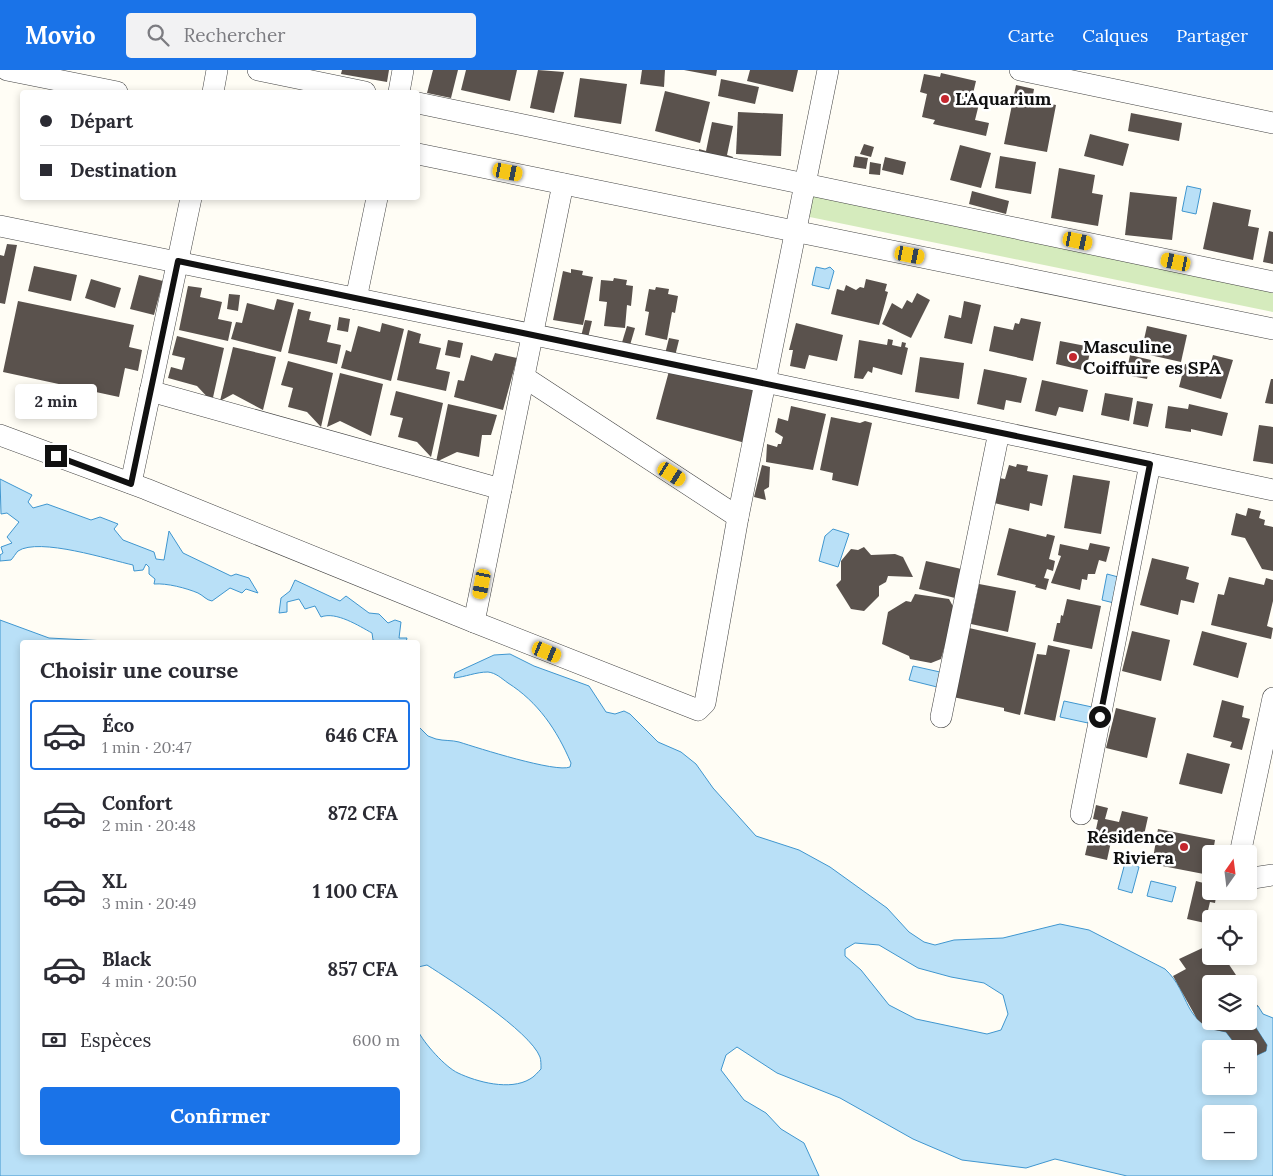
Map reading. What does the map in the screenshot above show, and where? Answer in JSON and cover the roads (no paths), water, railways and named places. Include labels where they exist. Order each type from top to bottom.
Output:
[{"type":"street","points":[[7,70],[107,90]]},
{"type":"street","points":[[213,90],[218,70]]},
{"type":"street","points":[[258,70],[355,90]]},
{"type":"street","points":[[399,90],[403,70]]},
{"type":"street","points":[[0,435],[131,484],[698,710],[705,703],[738,517],[828,70]]},
{"type":"street","points":[[1020,70],[1273,123]]},
{"type":"street","points":[[420,103],[1273,282]]},
{"type":"street","points":[[420,154],[1273,329]]},
{"type":"street","points":[[474,622],[563,184]]},
{"type":"street","points":[[131,484],[191,200]]},
{"type":"street","points":[[356,299],[377,200]]},
{"type":"street","points":[[0,226],[765,382],[1273,490]]},
{"type":"street","points":[[524,377],[738,517]]},
{"type":"street","points":[[150,391],[501,489]]},
{"type":"street","points":[[942,717],[999,432]]},
{"type":"street","points":[[1081,814],[1150,464]]},
{"type":"street","points":[[1242,845],[1273,698]]},
{"type":"street","points":[[1258,877],[1273,875]]},
{"type":"water","points":[[1187,186],[1201,189],[1196,214],[1182,211]]},
{"type":"water","points":[[816,267],[825,269],[830,267],[834,271],[829,289],[812,285]]},
{"type":"water","points":[[0,479],[32,495],[28,502],[33,508],[47,504],[91,520],[100,517],[118,524],[114,529],[123,540],[154,552],[156,559],[164,560],[169,531],[183,553],[231,576],[236,574],[249,578],[258,593],[246,589],[242,593],[230,588],[212,601],[188,589],[154,584],[155,579],[149,574],[149,567],[146,564],[143,570],[134,571],[133,565],[58,548],[28,547],[18,551],[11,560],[0,561],[0,555],[3,553],[1,547],[12,543],[7,537],[19,522],[7,513],[1,514]]},
{"type":"water","points":[[833,529],[849,534],[838,567],[819,561],[825,536]]},
{"type":"water","points":[[1107,574],[1122,578],[1118,604],[1102,600]]},
{"type":"water","points":[[295,580],[340,601],[346,596],[369,613],[379,614],[388,623],[395,620],[401,622],[399,638],[407,638],[406,640],[373,640],[372,633],[347,620],[333,616],[321,617],[315,606],[305,609],[299,599],[287,602],[287,612],[279,613],[281,598],[290,591]]},
{"type":"water","points":[[0,620],[49,638],[88,640],[20,640],[20,1155],[420,1155],[420,1034],[447,1066],[458,1073],[484,1082],[503,1085],[522,1083],[533,1077],[541,1069],[540,1057],[522,1034],[489,1007],[439,972],[427,965],[420,967],[420,728],[428,736],[436,739],[459,742],[534,763],[562,768],[570,767],[571,763],[546,718],[519,691],[498,676],[488,672],[454,678],[455,673],[494,655],[510,654],[534,666],[589,686],[606,712],[615,714],[624,711],[630,714],[658,742],[681,752],[696,764],[713,788],[756,836],[799,850],[830,867],[887,908],[909,932],[924,942],[935,945],[954,940],[1003,938],[1060,924],[1089,930],[1165,969],[1180,988],[1194,1015],[1202,1023],[1202,1030],[1226,1032],[1232,1040],[1202,1040],[1202,1095],[1257,1095],[1257,1055],[1266,1051],[1267,1045],[1257,1029],[1257,1006],[1263,1014],[1273,1018],[1273,1176],[1127,1176],[1055,1159],[1026,1168],[962,1160],[913,1139],[840,1098],[777,1073],[737,1047],[726,1055],[721,1070],[744,1100],[766,1113],[781,1129],[804,1143],[819,1176],[0,1176]],"holes":[[[855,943],[879,945],[918,968],[984,983],[1003,995],[1008,1014],[1001,1030],[987,1034],[916,1019],[889,1005],[861,970],[845,956],[845,949]]]},
{"type":"water","points":[[913,666],[940,672],[937,687],[909,680]]},
{"type":"water","points":[[1064,701],[1092,707],[1088,723],[1060,717]]},
{"type":"water","points":[[1125,863],[1139,867],[1132,893],[1118,889]]},
{"type":"water","points":[[1151,881],[1176,887],[1172,902],[1147,896]]},
{"type":"place","name":"L'Aquarium","points":[[945,99]]},
{"type":"place","name":"Masculine Coiffuire es SPA","points":[[1073,357]]},
{"type":"place","name":"Résidence Riviera","points":[[1184,847]]}]
